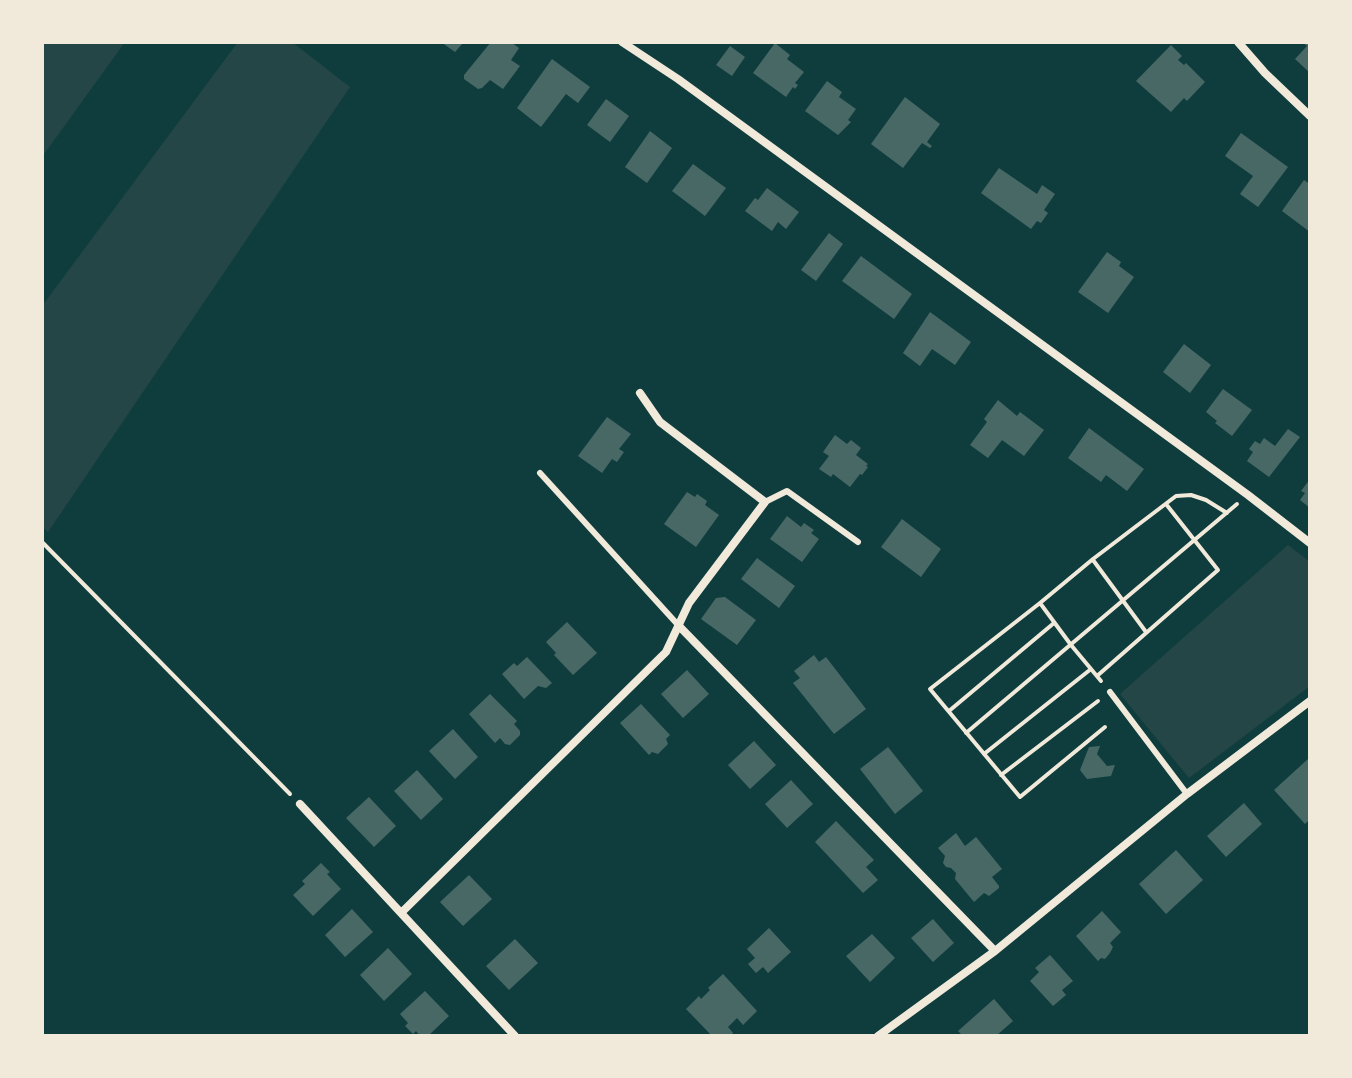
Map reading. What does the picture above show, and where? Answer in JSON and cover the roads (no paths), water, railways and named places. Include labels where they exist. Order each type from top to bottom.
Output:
[{"type":"street","points":[[622,42],[678,79],[1310,543]]},
{"type":"street","points":[[1238,42],[1310,116]]},
{"type":"street","points":[[401,913],[666,652],[689,603],[765,502],[660,422],[640,393]]},
{"type":"street","points":[[679,626],[995,951]]},
{"type":"street","points":[[878,1036],[995,951],[1187,794],[1310,701]]},
{"type":"street","points":[[300,804],[514,1036]]},
{"type":"lane","points":[[540,473],[679,626]]},
{"type":"lane","points":[[765,502],[787,491],[858,542]]},
{"type":"lane","points":[[1110,692],[1187,794]]}]
